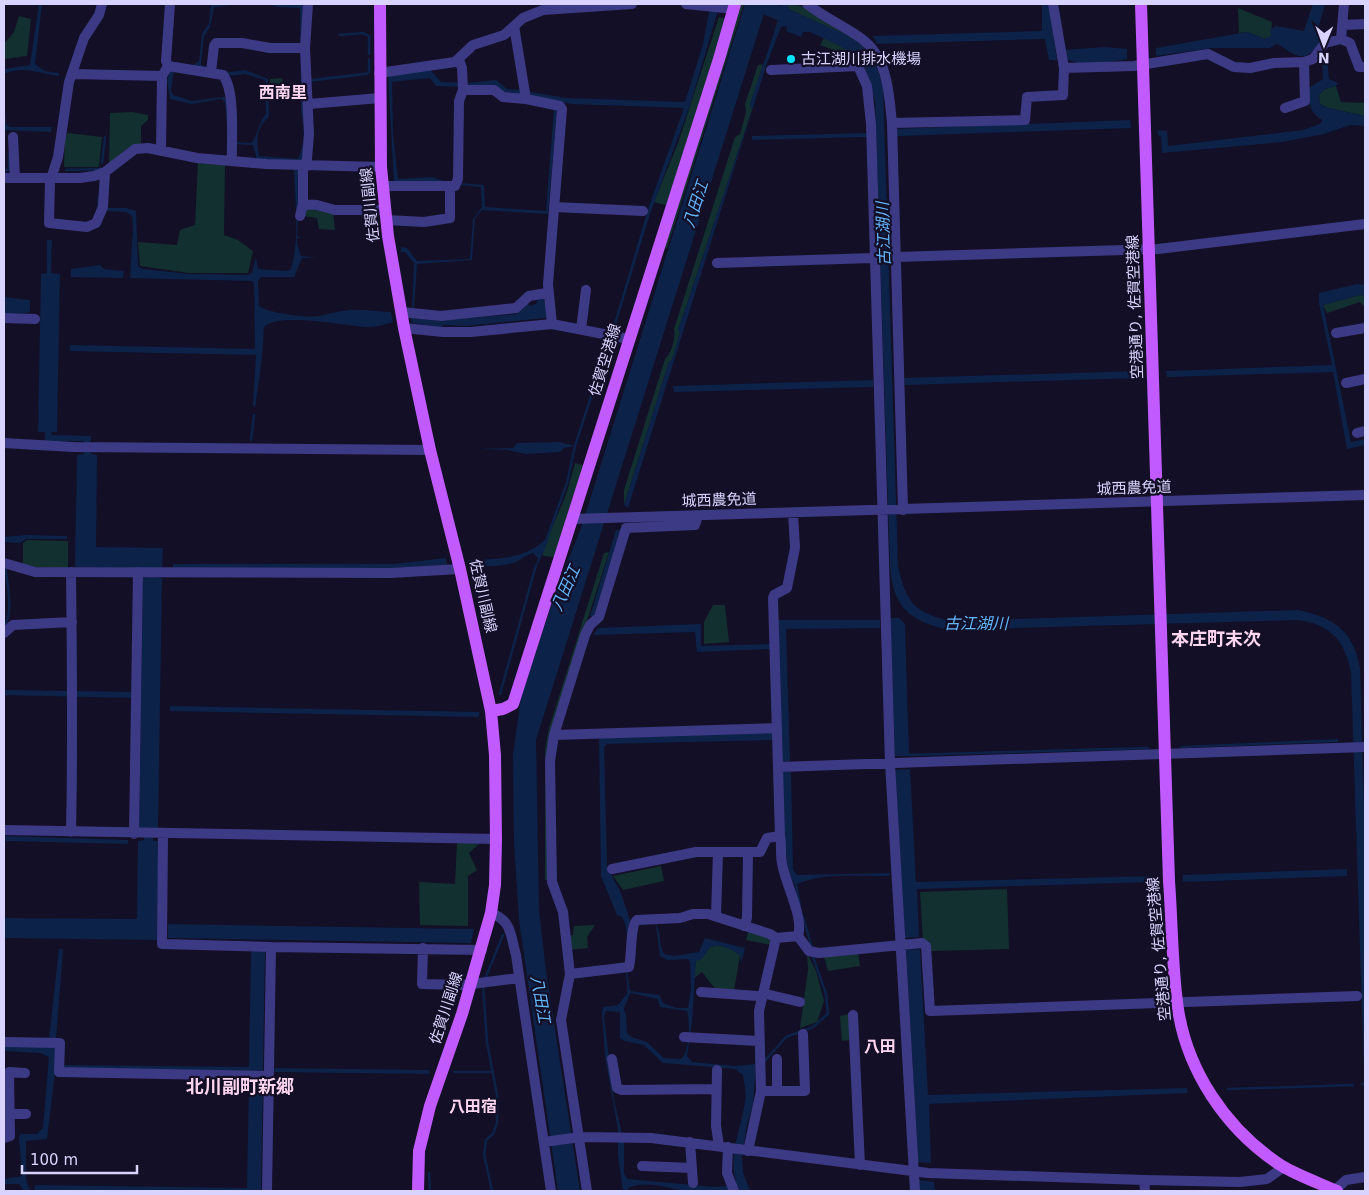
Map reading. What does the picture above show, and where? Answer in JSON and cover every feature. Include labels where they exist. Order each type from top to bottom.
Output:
[{"type":"main road","name":"佐賀川副線","points":[[380,4],[381,167],[386,215],[404,328],[430,450],[460,569],[491,711],[496,839],[495,885],[482,950],[479,983],[430,1106],[420,1151],[418,1191]]},
{"type":"main road","name":"空港通り, 佐賀空港線","points":[[1141,4],[1169,881],[1177,1003],[1185,1040],[1204,1085],[1220,1109],[1253,1144],[1284,1167],[1336,1191]]},
{"type":"main road","name":"佐賀空港線","points":[[491,711],[503,709],[513,704],[629,339],[730,7]]},
{"type":"street","points":[[102,4],[99,15],[84,38],[69,82],[58,157],[50,182],[50,223],[87,227],[96,224],[103,208],[105,172]]},
{"type":"street","points":[[161,151],[162,76],[168,66],[166,62],[170,4]]},
{"type":"street","points":[[300,216],[303,204],[303,171],[306,165],[309,104],[302,48],[308,4]]},
{"type":"street","points":[[383,186],[455,186],[458,179],[459,101],[463,90],[463,78],[459,60],[466,49],[504,35],[523,18],[544,10],[632,4]]},
{"type":"street","points":[[686,4],[730,7]]},
{"type":"street","points":[[807,4],[824,17],[863,40],[873,50],[886,74],[892,123],[903,510]]},
{"type":"street","points":[[892,123],[1025,120],[1027,97],[1032,95],[1063,95],[1064,68],[1053,4]]},
{"type":"street","points":[[1341,39],[1344,4]]},
{"type":"street","points":[[1343,26],[1365,24]]},
{"type":"street","points":[[514,26],[526,99]]},
{"type":"street","points":[[1064,68],[1142,64],[1208,54],[1234,67],[1250,68],[1274,63],[1304,62],[1313,59],[1325,44],[1341,39],[1350,43],[1359,67],[1365,67]]},
{"type":"street","points":[[212,70],[214,46],[216,44],[242,43],[270,48],[302,48]]},
{"type":"street","points":[[379,73],[459,60]]},
{"type":"street","points":[[1285,108],[1305,101],[1304,62]]},
{"type":"street","points":[[168,66],[212,70],[223,75],[226,79],[230,104],[232,161]]},
{"type":"street","points":[[771,70],[858,66],[867,86],[870,124],[890,763],[915,1191]]},
{"type":"street","points":[[72,74],[162,76]]},
{"type":"street","points":[[463,90],[494,90],[502,97],[526,99],[560,106],[562,109],[548,293],[553,317],[552,324]]},
{"type":"street","points":[[309,104],[380,98]]},
{"type":"street","points":[[13,137],[9,178],[80,178],[105,172],[136,149],[148,148],[232,161],[381,167]]},
{"type":"street","points":[[303,204],[424,222],[450,218],[450,186]]},
{"type":"street","points":[[554,207],[643,211]]},
{"type":"street","points":[[896,257],[1149,250],[1365,224]]},
{"type":"street","points":[[717,263],[874,258]]},
{"type":"street","points":[[581,329],[586,290]]},
{"type":"street","points":[[402,312],[441,316],[516,308],[529,296],[548,293]]},
{"type":"street","points":[[4,318],[35,319]]},
{"type":"street","points":[[404,328],[443,332],[471,332],[552,324],[629,339]]},
{"type":"street","points":[[1336,333],[1365,328]]},
{"type":"street","points":[[1346,383],[1365,379]]},
{"type":"street","points":[[4,443],[82,447],[430,450]]},
{"type":"street","name":"城西農免道","points":[[572,519],[1365,495]]},
{"type":"street","points":[[794,513],[795,548],[787,588],[774,595],[773,598],[780,836],[782,863],[796,910],[800,931],[798,936]]},
{"type":"street","points":[[587,1191],[561,1020],[570,974],[563,912],[552,882],[550,761],[554,735],[585,635],[590,625],[599,617],[626,528],[695,526],[698,516]]},
{"type":"street","points":[[4,563],[34,572],[390,573],[460,569]]},
{"type":"street","points":[[71,572],[73,694],[71,832]]},
{"type":"street","points":[[138,834],[142,572]]},
{"type":"street","points":[[4,633],[13,625],[72,622]]},
{"type":"street","points":[[554,735],[777,728]]},
{"type":"street","points":[[779,767],[1365,747]]},
{"type":"street","points":[[4,830],[138,834],[496,839]]},
{"type":"street","points":[[159,834],[162,944],[482,950]]},
{"type":"street","points":[[612,869],[696,852],[760,852],[767,838],[780,836]]},
{"type":"street","points":[[716,916],[718,852]]},
{"type":"street","points":[[744,926],[747,918],[748,853]]},
{"type":"street","points":[[491,912],[504,918],[507,922],[519,978],[551,1191]]},
{"type":"street","points":[[570,974],[627,968],[632,956],[633,924],[646,918],[680,918],[701,913],[716,916],[770,934],[776,938],[798,936]]},
{"type":"street","points":[[798,936],[812,952],[830,954],[886,948],[901,944],[922,943],[926,946],[930,1011],[1357,996]]},
{"type":"street","points":[[747,1150],[761,1091],[759,1011],[776,938]]},
{"type":"street","points":[[267,1191],[271,947]]},
{"type":"street","points":[[423,948],[422,984],[479,983],[519,978]]},
{"type":"street","points":[[701,992],[762,995],[800,1002]]},
{"type":"street","points":[[853,1015],[860,1165]]},
{"type":"street","points":[[761,1091],[805,1091],[803,1034]]},
{"type":"street","points":[[688,1038],[759,1041]]},
{"type":"street","points":[[4,1042],[60,1043],[59,1072],[268,1072]]},
{"type":"street","points":[[612,1059],[617,1088],[622,1090],[716,1089]]},
{"type":"street","points":[[777,1059],[777,1090]]},
{"type":"street","points":[[717,1070],[716,1089],[727,1147],[727,1173],[734,1187]]},
{"type":"street","points":[[4,1138],[10,1136],[9,1072],[25,1073]]},
{"type":"street","points":[[10,1114],[26,1114]]},
{"type":"street","points":[[544,1142],[580,1137],[621,1136],[690,1142],[915,1171],[1144,1180],[1240,1182],[1267,1179],[1284,1167]]},
{"type":"street","points":[[690,1142],[693,1183]]},
{"type":"street","points":[[642,1166],[692,1168]]},
{"type":"street","points":[[1336,1191],[1346,1180],[1364,1177]]},
{"type":"street","points":[[1144,1180],[1145,1191]]},
{"type":"green space","points":[[739,4],[744,4],[667,248],[663,247]]},
{"type":"green space","points":[[787,4],[801,6],[810,10],[820,19],[860,43],[789,9]]},
{"type":"green space","points":[[1238,8],[1272,22],[1271,36],[1265,39],[1247,32],[1239,33]]},
{"type":"green space","points":[[19,16],[31,19],[27,56],[5,59],[4,44],[14,32]]},
{"type":"green space","points":[[719,17],[727,19],[668,206],[654,202],[678,143]]},
{"type":"green space","points":[[824,38],[853,52],[864,65],[854,63],[850,56],[820,45]]},
{"type":"green space","points":[[763,64],[751,104],[752,110],[678,330],[680,333],[672,360],[669,362],[624,505],[624,490],[665,359],[672,346],[674,329],[735,137],[740,134],[746,112],[745,104],[758,65]]},
{"type":"green space","points":[[282,78],[284,84],[299,85],[298,99],[270,98],[270,79]]},
{"type":"green space","points":[[1336,86],[1341,102],[1365,103],[1365,116],[1328,108],[1320,104],[1319,95],[1325,89]]},
{"type":"green space","points":[[132,112],[148,115],[148,120],[141,126],[141,144],[129,147],[109,164],[110,113]]},
{"type":"green space","points":[[68,133],[102,137],[99,167],[64,167],[65,136]]},
{"type":"green space","points":[[198,162],[225,163],[224,235],[238,240],[253,251],[248,273],[189,273],[140,266],[138,242],[177,245],[180,230],[195,225]]},
{"type":"green space","points":[[304,207],[333,212],[335,230],[319,229],[317,218],[303,216]]},
{"type":"green space","points":[[1360,295],[1365,296],[1365,307],[1360,302],[1327,313],[1323,305]]},
{"type":"green space","points":[[575,463],[587,466],[572,498],[555,557],[543,556],[543,549],[566,495]]},
{"type":"green space","points":[[27,540],[68,541],[68,569],[23,566],[23,543]]},
{"type":"green space","points":[[609,552],[550,736],[549,880],[545,880],[545,749],[549,728],[604,553]]},
{"type":"green space","points":[[713,605],[725,605],[729,642],[704,644],[704,622]]},
{"type":"green space","points":[[457,842],[480,843],[469,853],[477,870],[468,876],[468,926],[420,925],[419,882],[455,884]]},
{"type":"green space","points":[[661,866],[664,881],[623,890],[613,876]]},
{"type":"green space","points":[[1007,889],[1009,949],[929,951],[929,941],[923,940],[920,892]]},
{"type":"green space","points":[[595,925],[587,937],[588,948],[570,950],[567,936],[573,935],[574,926]]},
{"type":"green space","points":[[749,930],[771,938],[771,945],[746,940]]},
{"type":"green space","points":[[726,946],[740,955],[734,991],[715,989],[702,972],[693,979],[696,960],[702,958],[710,947]]},
{"type":"green space","points":[[807,953],[816,971],[824,1001],[817,1022],[800,1028],[808,970]]},
{"type":"green space","points":[[858,953],[860,966],[828,971],[824,957]]},
{"type":"green space","points":[[849,1014],[851,1040],[842,1041],[840,1016]]},
{"type":"water","points":[[39,4],[42,4],[35,64],[45,71],[59,73],[59,76],[25,70],[11,71],[4,74],[4,69],[30,65]]},
{"type":"water","points":[[211,4],[240,4],[214,7],[210,27],[204,36],[201,65],[230,72],[245,70],[268,79],[269,117],[259,130],[257,145],[259,156],[298,159],[304,136],[301,113],[300,8],[278,7],[268,4],[305,4],[306,122],[302,161],[257,160],[253,145],[234,144],[234,142],[251,143],[255,137],[266,114],[265,80],[245,74],[227,76],[170,63],[170,61],[193,65],[199,61],[202,33],[209,24]]},
{"type":"water","name":"八田江","points":[[745,4],[767,4],[536,740],[539,910],[546,971],[580,1191],[558,1191],[519,920],[514,843],[513,754],[521,698],[559,582],[581,528]]},
{"type":"water","points":[[771,4],[781,6],[782,4],[787,4],[789,9],[859,43],[871,57],[883,86],[898,566],[904,589],[914,604],[928,614],[951,621],[1298,610],[1332,622],[1347,635],[1352,644],[1360,668],[1365,843],[1365,1102],[1351,672],[1345,651],[1327,630],[1319,625],[1298,620],[949,630],[923,622],[914,617],[899,602],[890,566],[875,102],[867,73],[855,56],[837,44],[810,32],[803,32],[801,37],[786,31],[787,26],[781,27],[766,66],[628,508],[624,505],[669,362],[672,360],[680,333],[678,330],[752,110],[750,104],[778,19],[767,15]]},
{"type":"water","points":[[1042,4],[1049,4],[1057,60],[1049,60],[1045,39],[877,44],[873,36],[1042,31]]},
{"type":"water","points":[[1313,4],[1325,4],[1317,33],[1322,42],[1305,56],[1296,55],[1277,44],[1270,48],[1212,48],[1156,56],[1156,48],[1247,32],[1265,39],[1271,36],[1270,29],[1276,26],[1304,31]]},
{"type":"water","points":[[719,7],[690,105],[651,211],[614,331],[612,330],[648,209],[684,108],[572,104],[529,96],[530,92],[567,98],[685,102],[703,44],[709,12],[711,8]]},
{"type":"water","points":[[1105,47],[1127,49],[1127,59],[1096,64],[1073,62],[1067,59],[1065,50]]},
{"type":"water","points":[[1322,53],[1327,55],[1329,79],[1338,83],[1336,86],[1325,89],[1319,95],[1320,104],[1328,108],[1365,116],[1365,126],[1350,125],[1324,134],[1282,142],[1162,153],[1161,136],[1158,135],[1158,130],[1167,131],[1168,146],[1303,130],[1320,124],[1322,120],[1317,117],[1310,106],[1309,88],[1323,79],[1322,64],[1319,58]]},
{"type":"water","points":[[429,68],[441,82],[466,83],[496,80],[507,89],[521,90],[521,95],[472,87],[436,86],[430,78],[392,82],[393,134],[398,179],[431,177],[445,181],[394,182],[388,74]]},
{"type":"water","points":[[171,69],[174,69],[171,91],[173,95],[192,101],[224,97],[227,101],[228,144],[225,102],[221,99],[192,104],[170,99],[167,80]]},
{"type":"water","points":[[369,72],[368,75],[310,82],[310,79]]},
{"type":"water","points":[[4,100],[6,124],[10,127],[52,127],[51,132],[4,130]]},
{"type":"water","points":[[554,110],[557,110],[548,214],[482,210],[475,218],[472,260],[417,264],[414,309],[412,309],[414,263],[405,252],[401,252],[401,247],[407,248],[417,261],[470,259],[473,219],[482,207],[481,187],[459,185],[460,183],[484,185],[485,207],[546,211]]},
{"type":"water","points":[[1130,120],[1131,128],[897,136],[896,129]]},
{"type":"water","points":[[866,133],[866,137],[752,140],[752,136]]},
{"type":"water","points":[[294,169],[301,169],[297,236],[301,238],[297,238],[297,243],[301,256],[317,258],[302,258],[294,277],[261,277],[258,281],[259,306],[279,313],[306,316],[319,316],[349,310],[391,312],[393,322],[380,326],[366,327],[297,320],[272,323],[264,327],[255,408],[253,405],[256,355],[70,351],[70,345],[255,349],[254,284],[252,281],[130,278],[132,216],[126,212],[105,211],[105,208],[126,208],[136,211],[138,266],[143,269],[189,274],[248,275],[252,273],[256,257],[258,269],[287,271],[291,269],[295,245]]},
{"type":"water","points":[[47,240],[52,240],[51,273],[60,274],[57,432],[52,432],[51,435],[91,436],[91,454],[97,455],[96,547],[163,548],[162,568],[156,577],[162,578],[158,828],[153,828],[153,841],[159,841],[157,940],[4,938],[4,918],[137,919],[138,841],[144,840],[144,828],[139,828],[143,578],[148,577],[148,568],[75,567],[77,455],[84,454],[84,441],[45,441],[45,432],[38,432],[41,274],[47,273]]},
{"type":"water","points":[[100,265],[104,269],[124,271],[123,278],[71,277],[71,269]]},
{"type":"water","points":[[1357,284],[1365,285],[1365,296],[1360,295],[1323,305],[1351,442],[1365,439],[1365,445],[1347,449],[1333,372],[1167,377],[1166,371],[1332,365],[1319,303],[1319,293]]},
{"type":"water","points":[[4,297],[30,300],[30,311],[27,313],[4,313]]},
{"type":"water","points":[[538,298],[544,298],[547,315],[545,318],[465,326],[444,325],[441,327],[412,323],[410,316],[438,321],[517,314],[527,303],[530,306],[536,304]]},
{"type":"water","points":[[1139,371],[1139,378],[905,385],[904,378]]},
{"type":"water","points":[[873,380],[873,387],[674,392],[673,386]]},
{"type":"water","points":[[560,442],[575,446],[564,448],[560,452],[526,454],[507,450],[478,449],[513,448],[517,443]]},
{"type":"water","points":[[616,530],[621,530],[594,616],[590,616]]},
{"type":"water","points":[[26,535],[67,536],[67,539],[26,539],[20,543],[4,542],[4,537]]},
{"type":"water","points":[[549,535],[544,552],[535,568],[538,558],[533,553],[511,564],[471,566],[468,560],[501,558],[522,554],[541,543]]},
{"type":"water","points":[[446,558],[447,565],[393,568],[173,569],[173,564],[394,564]]},
{"type":"water","points":[[890,618],[899,618],[905,624],[909,756],[895,756]]},
{"type":"water","points":[[777,620],[880,620],[880,628],[786,629],[790,761],[782,762]]},
{"type":"water","points":[[701,624],[701,646],[770,644],[770,649],[697,652],[695,632],[593,635],[598,628]]},
{"type":"water","points":[[5,690],[131,692],[131,698],[4,695]]},
{"type":"water","points":[[170,706],[479,712],[479,717],[170,711]]},
{"type":"water","points":[[772,732],[773,740],[607,744],[604,747],[607,866],[621,893],[631,923],[654,921],[656,925],[658,929],[664,954],[674,956],[699,952],[705,938],[745,948],[741,964],[740,955],[722,946],[710,947],[702,959],[696,961],[692,1022],[687,1056],[692,1062],[734,1066],[756,1064],[753,1105],[747,1124],[742,1157],[743,1173],[750,1191],[740,1191],[737,1186],[731,1191],[700,1191],[644,1185],[628,1188],[628,1191],[623,1191],[618,1156],[618,1130],[605,1056],[602,1013],[603,1007],[618,1005],[627,994],[626,970],[627,936],[625,923],[622,917],[617,915],[601,876],[599,737]],"holes":[[[652,923],[656,925],[660,956],[667,960],[688,959],[690,962],[691,989],[688,1008],[677,1008],[663,1003],[659,995],[630,991],[627,970],[630,933],[628,926]],[[630,993],[658,999],[660,1007],[687,1011],[689,1022],[688,1043],[681,1059],[664,1058],[647,1042],[631,1037],[627,1033],[624,1009]],[[606,1011],[620,1012],[620,1038],[624,1041],[644,1045],[663,1063],[735,1069],[743,1075],[746,1099],[734,1152],[733,1161],[736,1181],[727,1186],[714,1187],[628,1179],[624,1174],[624,1142],[614,1100],[604,1016]]]},
{"type":"water","points":[[1338,739],[1338,742],[1181,748],[1180,746]]},
{"type":"water","points":[[910,769],[916,882],[1155,876],[1155,882],[917,889],[919,937],[905,938],[895,770]]},
{"type":"water","points":[[791,771],[793,870],[797,875],[890,873],[889,876],[817,878],[796,885],[791,878],[788,866],[783,814],[783,772]]},
{"type":"water","points":[[4,836],[128,840],[128,844],[4,841]]},
{"type":"water","points":[[1347,869],[1347,876],[1183,882],[1183,875]]},
{"type":"water","points":[[168,924],[474,929],[471,943],[168,938]]},
{"type":"water","points":[[59,949],[63,949],[56,1039],[49,1039]]},
{"type":"water","points":[[920,949],[928,1095],[1187,1088],[1188,1093],[929,1104],[931,1163],[918,1162],[906,950]]},
{"type":"water","points":[[251,951],[265,951],[263,1071],[64,1068],[64,1065],[249,1067]]},
{"type":"water","points":[[4,1044],[55,1047],[55,1073],[47,1139],[26,1141],[26,1180],[30,1191],[24,1191],[19,1184],[4,1184],[4,1179],[22,1176],[20,1134],[37,1134],[43,1128],[49,1057],[40,1053],[4,1051]]},
{"type":"water","points":[[275,1068],[429,1070],[429,1074],[274,1072]]},
{"type":"water","points":[[249,1080],[263,1080],[261,1191],[34,1191],[35,1185],[247,1188]]},
{"type":"water","points":[[919,1180],[934,1182],[935,1191],[919,1191]]},
{"type":"waterway","name":"古江湖川","points":[[757,4],[786,16]]},
{"type":"waterway","points":[[339,35],[363,33],[369,36],[369,54]]},
{"type":"waterway","points":[[369,59],[369,72]]},
{"type":"waterway","points":[[102,163],[105,137]]},
{"type":"waterway","points":[[4,170],[9,170],[9,154]]},
{"type":"waterway","points":[[66,170],[100,169]]},
{"type":"waterway","points":[[98,208],[99,196]]},
{"type":"waterway","points":[[547,538],[567,483],[575,446],[610,338]]},
{"type":"waterway","points":[[251,440],[254,415]]},
{"type":"waterway","points":[[500,694],[536,565]]},
{"type":"waterway","points":[[4,568],[6,570],[9,607],[9,614],[4,625]]},
{"type":"waterway","points":[[909,755],[1148,748]]},
{"type":"waterway","points":[[796,885],[800,905]]},
{"type":"waterway","points":[[803,917],[812,948]]},
{"type":"waterway","points":[[485,979],[503,935]]},
{"type":"waterway","points":[[763,1063],[786,1037],[813,1027],[828,1014],[826,994],[812,954]]},
{"type":"waterway","points":[[483,986],[487,1042],[497,1095],[497,1123],[493,1134],[486,1140],[484,1154],[492,1191]]},
{"type":"waterway","points":[[454,1072],[492,1072]]},
{"type":"waterway","points":[[1228,1089],[1353,1085]]},
{"type":"waterway","points":[[429,1173],[430,1191]]},
{"type":"place","name":"古江湖川排水機場","points":[[791,59]]},
{"type":"district","name":"西南里","points":[[283,92]]},
{"type":"district","name":"本庄町末次","points":[[1216,639]]},
{"type":"district","name":"八田","points":[[880,1046]]},
{"type":"district","name":"北川副町新郷","points":[[240,1087]]},
{"type":"district","name":"八田宿","points":[[473,1106]]}]
